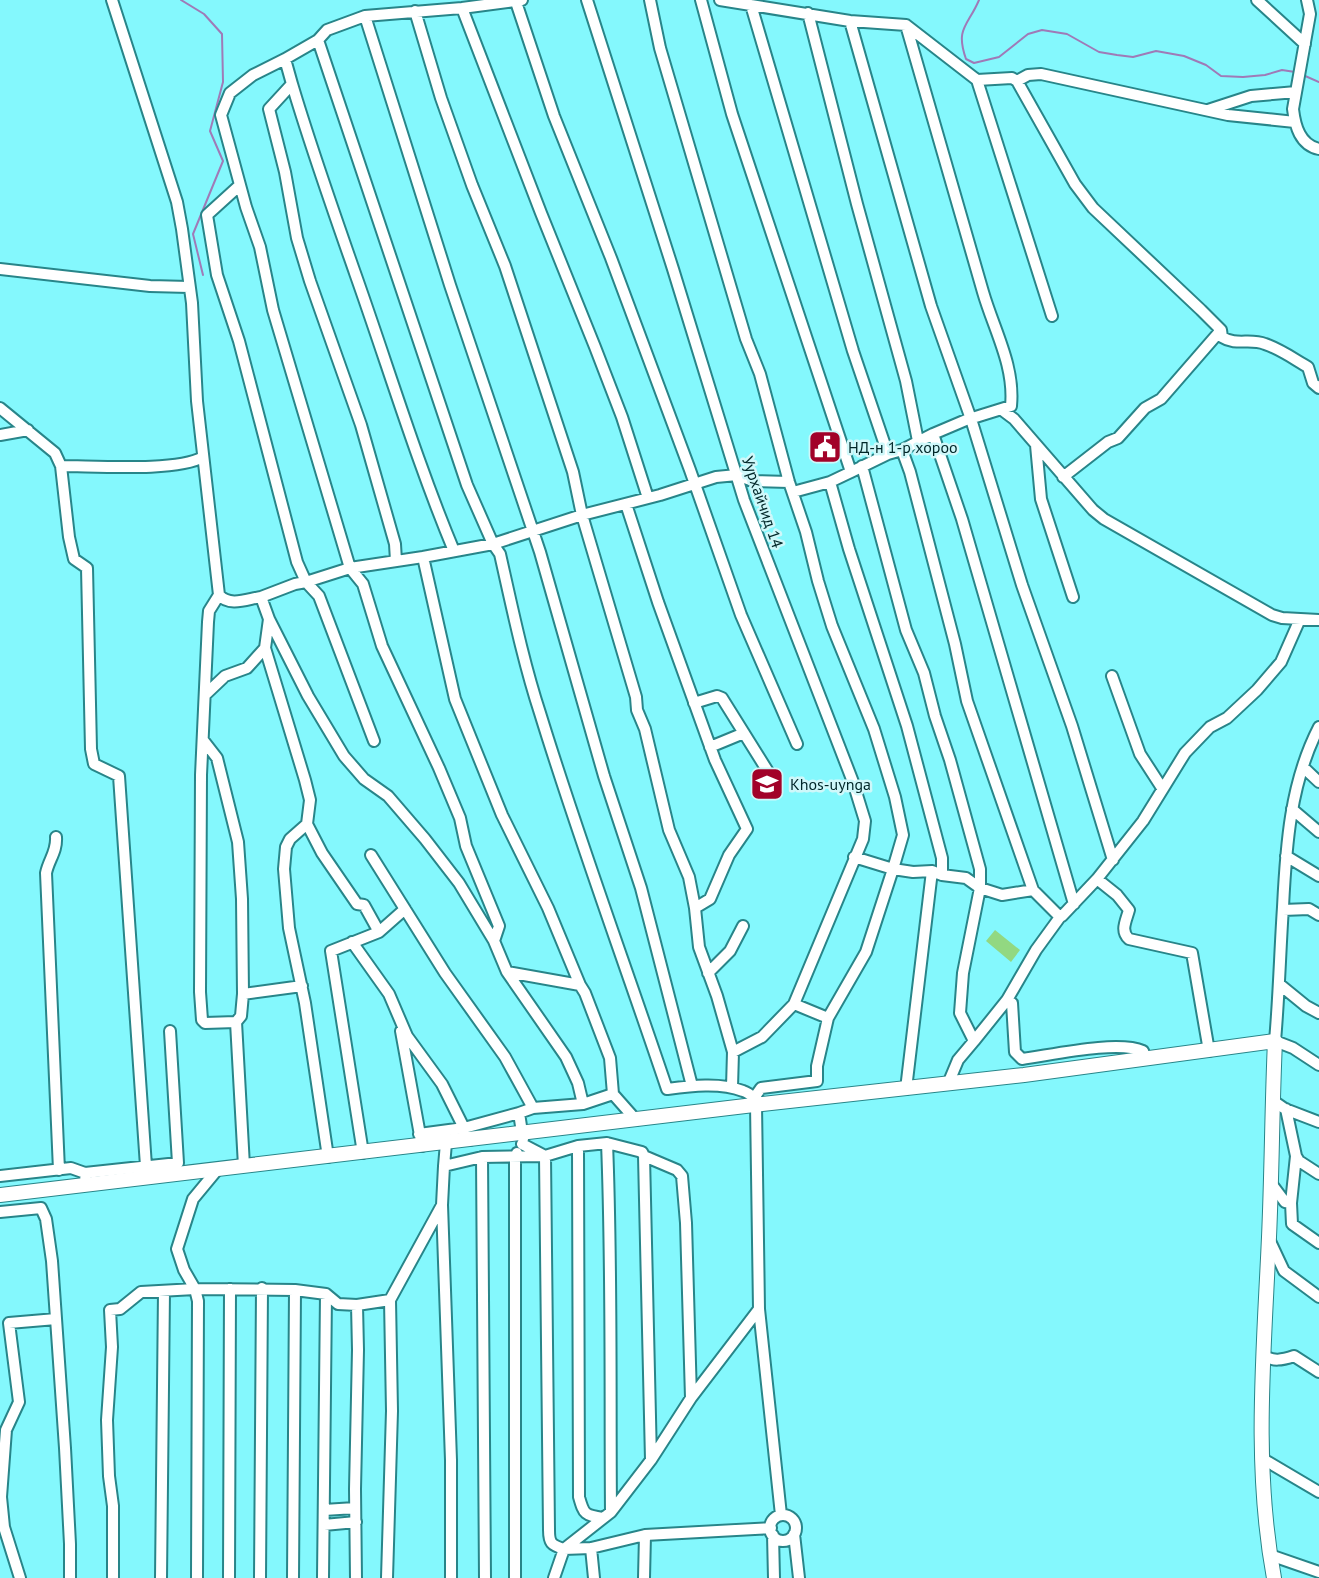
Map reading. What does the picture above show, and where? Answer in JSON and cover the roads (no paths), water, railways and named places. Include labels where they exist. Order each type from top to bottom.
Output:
[{"type":"main road","points":[[0,1196],[85,1179],[217,1170],[363,1153],[420,1140],[446,1143],[467,1134],[523,1139],[757,1103],[948,1084],[1275,1041],[1261,1406],[1265,1524],[1274,1578]]},
{"type":"street","points":[[112,0],[177,202],[192,303],[196,401],[219,595],[209,611],[201,775],[199,906],[201,1017],[206,1023],[236,1022]]},
{"type":"street","name":"Уурхайчид 14","points":[[587,0],[744,500],[853,782],[865,821],[862,839],[794,1004]]},
{"type":"street","points":[[650,0],[660,48],[746,339],[760,374],[791,487],[807,532],[818,581],[832,627],[874,729],[895,797],[903,835],[866,952],[828,1018],[817,1066],[817,1081],[761,1088],[757,1103],[759,1309],[781,1515]]},
{"type":"street","points":[[701,0],[732,114],[851,472]]},
{"type":"street","points":[[720,0],[850,21],[906,25],[977,80],[1052,316]]},
{"type":"street","points":[[1257,0],[1305,44]]},
{"type":"street","points":[[1309,0],[1313,29],[1305,44],[1293,109],[1301,137],[1311,147],[1319,149]]},
{"type":"street","points":[[494,941],[499,926],[466,846],[460,818],[382,646],[363,584],[350,568],[273,310],[260,247],[221,115],[230,93],[253,75],[318,40],[327,30],[365,16],[519,1],[554,116],[611,258],[751,641],[797,744]]},
{"type":"street","points":[[751,5],[853,351],[888,454]]},
{"type":"street","points":[[462,8],[540,213],[622,417],[648,498]]},
{"type":"street","points":[[415,11],[441,98],[472,185],[505,266],[573,472],[582,515],[645,729],[669,830],[689,877],[699,947],[733,1052],[732,1088]]},
{"type":"street","points":[[808,13],[856,204],[906,381],[918,441]]},
{"type":"street","points":[[365,16],[454,296],[540,552],[604,776],[641,888],[692,1086]]},
{"type":"street","points":[[850,21],[928,295],[971,419],[1022,585],[1071,726],[1113,860]]},
{"type":"street","points":[[219,595],[233,602],[261,597],[295,584],[350,568],[493,544],[531,530],[716,477],[737,475],[753,482],[791,487],[830,482],[933,434],[1011,406],[1012,380],[986,303],[906,25]]},
{"type":"street","points":[[318,40],[467,485],[493,544],[500,554],[532,688],[570,809],[667,1089],[692,1086],[732,1088],[745,1091],[757,1103]]},
{"type":"street","points":[[285,59],[314,158],[398,402],[453,551]]},
{"type":"street","points":[[1017,81],[1028,75],[1041,74],[1228,115],[1295,122]]},
{"type":"street","points":[[977,80],[1012,78],[1017,81],[1074,184],[1093,208],[1221,330],[1222,337],[1228,340],[1264,343],[1308,367],[1313,383],[1319,388]]},
{"type":"street","points":[[292,84],[269,111],[285,172],[297,238],[361,425],[395,544],[396,561]]},
{"type":"street","points":[[1208,110],[1251,96],[1296,89]]},
{"type":"street","points":[[240,185],[207,215],[217,275],[239,340],[297,562],[306,582],[319,596],[374,741]]},
{"type":"street","points":[[0,269],[150,286],[189,287]]},
{"type":"street","points":[[1063,477],[1108,442],[1118,438],[1145,408],[1161,399],[1221,330]]},
{"type":"street","points":[[0,408],[55,453],[61,466],[69,537],[74,559],[87,568],[88,708],[91,749],[94,764],[119,776],[146,1166]]},
{"type":"street","points":[[1002,410],[1014,419],[1063,477],[1104,519],[1272,615],[1282,618],[1319,620]]},
{"type":"street","points":[[0,435],[28,430]]},
{"type":"street","points":[[933,434],[962,519],[1074,904]]},
{"type":"street","points":[[1036,445],[1036,466],[1041,500],[1073,597]]},
{"type":"street","points":[[902,450],[910,472],[968,701],[1033,890],[1060,917]]},
{"type":"street","points":[[61,466],[154,466],[187,463],[203,457]]},
{"type":"street","points":[[862,466],[906,630],[924,672],[980,869],[980,888],[964,962],[960,1013],[974,1041]]},
{"type":"street","points":[[830,482],[849,549],[907,726],[942,858],[937,873],[906,1089]]},
{"type":"street","points":[[626,504],[710,747],[747,829],[729,855],[710,899],[695,908]]},
{"type":"street","points":[[423,557],[455,699],[502,815],[548,908],[585,993],[610,1058],[613,1094],[636,1120]]},
{"type":"street","points":[[261,597],[269,619],[309,696],[344,756],[364,779],[388,796],[459,883],[494,941],[507,972],[566,1057],[578,1083],[583,1104]]},
{"type":"street","points":[[269,619],[265,648],[305,780],[310,810],[307,824],[290,839],[286,847],[284,869],[289,928],[302,986],[328,1156]]},
{"type":"street","points":[[948,1084],[958,1060],[1006,1000],[1036,950],[1060,917],[1097,879],[1143,821],[1185,753],[1210,727],[1227,718],[1257,690],[1281,662],[1300,619]]},
{"type":"street","points":[[206,694],[225,676],[247,668],[265,648]]},
{"type":"street","points":[[1112,676],[1140,754],[1162,788]]},
{"type":"street","points":[[694,703],[717,696],[722,698],[772,778]]},
{"type":"street","points":[[1318,732],[1303,767],[1292,809],[1286,856],[1275,1041],[1293,1048],[1319,1065]]},
{"type":"street","points":[[710,747],[744,734]]},
{"type":"street","points":[[203,740],[217,758],[238,842],[242,899],[243,994],[241,1016],[236,1022],[244,1166]]},
{"type":"street","points":[[1303,767],[1319,782]]},
{"type":"street","points":[[1292,809],[1319,832]]},
{"type":"street","points":[[307,824],[322,853],[357,904],[364,905],[379,932]]},
{"type":"street","points":[[56,837],[54,857],[48,863],[46,873],[58,1170]]},
{"type":"street","points":[[371,855],[445,973],[505,1057],[532,1108]]},
{"type":"street","points":[[855,856],[893,870],[937,873],[966,878],[980,888],[1002,895],[1033,890]]},
{"type":"street","points":[[1286,856],[1319,876]]},
{"type":"street","points":[[1097,879],[1117,895],[1129,910],[1123,929],[1125,936],[1192,953],[1209,1051]]},
{"type":"street","points":[[363,1153],[331,951],[379,932],[405,909]]},
{"type":"street","points":[[1283,910],[1309,909],[1319,915]]},
{"type":"street","points":[[708,972],[730,951],[743,926]]},
{"type":"street","points":[[352,942],[378,976],[407,1036],[442,1084],[467,1134]]},
{"type":"street","points":[[507,972],[580,985]]},
{"type":"street","points":[[1279,984],[1319,1013]]},
{"type":"street","points":[[243,994],[302,986]]},
{"type":"street","points":[[1006,1000],[1012,1003],[1015,1052],[1022,1059],[1115,1047],[1136,1048],[1143,1052],[1146,1059]]},
{"type":"street","points":[[733,1052],[762,1037],[794,1004],[828,1018]]},
{"type":"street","points":[[397,1013],[420,1140],[467,1134],[532,1108],[583,1104],[613,1094]]},
{"type":"street","points":[[0,1176],[71,1168],[85,1179],[146,1166],[178,1163],[170,1031]]},
{"type":"street","points":[[1272,1100],[1286,1109],[1319,1122]]},
{"type":"street","points":[[1286,1109],[1296,1156],[1291,1203],[1292,1224],[1319,1243]]},
{"type":"street","points":[[515,1578],[515,1157],[523,1139],[519,1113]]},
{"type":"street","points":[[523,1139],[545,1156]]},
{"type":"street","points":[[446,1143],[442,1205],[450,1416],[451,1578]]},
{"type":"street","points":[[444,1166],[482,1157],[545,1156],[578,1146],[607,1143],[642,1152],[644,1156],[677,1170],[682,1176],[686,1223],[691,1398]]},
{"type":"street","points":[[607,1143],[612,1256],[607,1515]]},
{"type":"street","points":[[578,1146],[579,1497],[583,1511],[589,1516],[607,1515]]},
{"type":"street","points":[[545,1156],[549,1541],[552,1545],[564,1549],[591,1548],[645,1535],[772,1531]]},
{"type":"street","points":[[644,1156],[651,1460]]},
{"type":"street","points":[[1296,1156],[1299,1161],[1319,1174]]},
{"type":"street","points":[[482,1157],[484,1578]]},
{"type":"street","points":[[197,1578],[198,1301],[177,1249],[193,1199],[217,1170]]},
{"type":"street","points":[[1270,1182],[1281,1198],[1291,1203]]},
{"type":"street","points":[[387,1578],[392,1411],[390,1300],[442,1205]]},
{"type":"street","points":[[0,1212],[41,1208],[49,1234],[65,1448],[71,1556],[70,1578]]},
{"type":"street","points":[[1269,1239],[1284,1271],[1319,1297]]},
{"type":"street","points":[[113,1578],[113,1506],[109,1476],[107,1420],[112,1347],[110,1310],[120,1309],[141,1292],[195,1289],[262,1288],[326,1293],[338,1304],[357,1305],[390,1300]]},
{"type":"street","points":[[260,1578],[262,1288]]},
{"type":"street","points":[[229,1578],[231,1289]]},
{"type":"street","points":[[293,1578],[295,1290]]},
{"type":"street","points":[[161,1578],[164,1291]]},
{"type":"street","points":[[323,1578],[326,1293]]},
{"type":"street","points":[[356,1578],[357,1305]]},
{"type":"street","points":[[554,1578],[564,1549],[607,1515],[651,1460],[691,1398],[759,1309]]},
{"type":"street","points":[[20,1578],[4,1527],[1,1497],[6,1430],[19,1402],[9,1323],[56,1320]]},
{"type":"street","points":[[1263,1355],[1273,1360],[1283,1360],[1293,1356],[1319,1372]]},
{"type":"street","points":[[1263,1460],[1319,1492]]},
{"type":"street","points":[[324,1510],[355,1508]]},
{"type":"street","points":[[774,1578],[772,1531],[775,1518],[781,1515],[788,1516],[794,1521],[796,1527],[794,1534],[799,1578]]},
{"type":"street","points":[[324,1525],[356,1522]]},
{"type":"street","points":[[772,1531],[778,1539],[785,1540],[794,1534]]},
{"type":"street","points":[[644,1578],[645,1535]]},
{"type":"street","points":[[591,1548],[594,1578]]},
{"type":"street","points":[[1270,1555],[1319,1572]]},
{"type":"waterway","points":[[181,0],[204,14],[222,34],[223,82],[210,131],[223,161],[193,234],[203,275]]},
{"type":"waterway","points":[[979,0],[962,34],[966,59],[974,63],[999,57],[1028,34],[1042,30],[1067,34],[1099,52],[1133,57],[1156,51],[1184,56],[1206,65],[1221,76],[1265,75],[1282,70],[1295,72]]},
{"type":"waterway","points":[[1303,75],[1319,82]]},
{"type":"place","name":"НД-н 1-р хороо","points":[[825,447]]},
{"type":"place","name":"Khos-uynga","points":[[767,784]]}]
